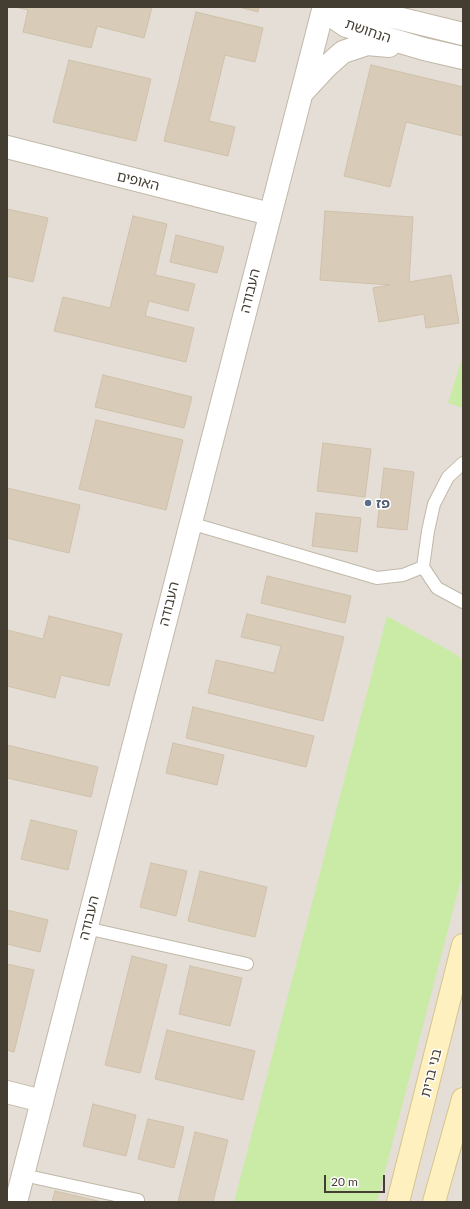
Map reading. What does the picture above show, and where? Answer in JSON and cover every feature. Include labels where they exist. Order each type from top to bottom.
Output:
[{"type":"main road","name":"בני ברית","points":[[398,1202],[463,945]]},
{"type":"main road","points":[[439,1197],[463,1099]]},
{"type":"street","name":"הנחושת","points":[[323,8],[357,8],[463,34]]},
{"type":"street","name":"הנחושת","points":[[323,8],[346,26],[424,49],[463,58]]},
{"type":"street","name":"העבודה","points":[[16,1202],[323,8]]},
{"type":"street","points":[[300,96],[326,67],[343,52],[367,44],[424,49]]},
{"type":"street","name":"האופים","points":[[7,147],[270,214]]},
{"type":"street","points":[[7,1092],[42,1101]]},
{"type":"lane","points":[[463,462],[448,477],[434,504],[428,531],[423,567],[437,588],[463,602]]},
{"type":"lane","points":[[190,523],[377,578],[403,575],[423,567]]},
{"type":"lane","points":[[86,928],[247,964]]},
{"type":"lane","points":[[23,1175],[138,1200],[138,1202]]},
{"type":"shaded area","points":[[7,7],[463,7],[463,1202],[7,1202]]},
{"type":"green space","points":[[463,355],[463,408],[448,403]]},
{"type":"green space","points":[[387,616],[457,655],[463,662],[463,872],[377,1202],[234,1202]]},
{"type":"building","points":[[15,7],[152,7],[144,38],[97,26],[91,48],[23,32],[28,10]]},
{"type":"building","points":[[239,7],[259,7],[258,12]]},
{"type":"building","points":[[196,12],[263,28],[255,62],[225,55],[209,121],[235,127],[228,156],[164,141]]},
{"type":"building","points":[[69,60],[151,79],[136,141],[53,122]]},
{"type":"building","points":[[371,65],[463,87],[463,136],[406,122],[390,187],[344,176]]},
{"type":"building","points":[[7,209],[48,218],[33,282],[7,276]]},
{"type":"building","points":[[325,211],[413,217],[409,282],[451,275],[459,323],[426,328],[424,314],[379,322],[373,288],[390,285],[320,280]]},
{"type":"building","points":[[133,216],[167,224],[155,275],[195,284],[188,311],[149,301],[145,316],[194,328],[186,362],[54,331],[63,297],[110,308]]},
{"type":"building","points":[[176,235],[224,247],[217,273],[170,262]]},
{"type":"building","points":[[103,375],[192,397],[184,428],[95,407]]},
{"type":"building","points":[[96,420],[183,440],[166,510],[79,489]]},
{"type":"building","points":[[323,443],[371,449],[365,497],[317,491]]},
{"type":"building","points":[[384,468],[414,472],[407,530],[377,527]]},
{"type":"building","points":[[7,488],[80,505],[69,553],[7,538]]},
{"type":"building","points":[[316,513],[361,518],[357,552],[312,546]]},
{"type":"building","points":[[267,576],[351,596],[345,623],[261,603]]},
{"type":"building","points":[[247,614],[344,637],[323,721],[208,693],[216,660],[274,673],[281,646],[241,637]]},
{"type":"building","points":[[49,616],[122,634],[109,686],[61,675],[55,698],[7,686],[7,630],[43,639]]},
{"type":"building","points":[[193,707],[314,736],[306,767],[186,738]]},
{"type":"building","points":[[173,743],[224,755],[217,785],[166,773]]},
{"type":"building","points":[[7,745],[98,767],[91,797],[7,778]]},
{"type":"building","points":[[31,820],[77,831],[68,870],[21,859]]},
{"type":"building","points":[[151,863],[187,871],[176,916],[140,907]]},
{"type":"building","points":[[200,871],[267,887],[255,937],[188,921]]},
{"type":"building","points":[[7,910],[48,920],[40,952],[7,944]]},
{"type":"building","points":[[132,956],[167,965],[140,1073],[105,1065]]},
{"type":"building","points":[[7,964],[34,970],[14,1052],[7,1050]]},
{"type":"building","points":[[190,966],[242,978],[230,1026],[179,1014]]},
{"type":"building","points":[[167,1030],[255,1051],[243,1100],[155,1079]]},
{"type":"building","points":[[93,1104],[136,1115],[126,1156],[83,1146]]},
{"type":"building","points":[[148,1119],[184,1127],[174,1168],[138,1159]]},
{"type":"building","points":[[195,1132],[228,1140],[213,1202],[178,1202]]},
{"type":"building","points":[[55,1191],[102,1202],[52,1202]]},
{"type":"place","name":"פז","points":[[368,503]]}]
